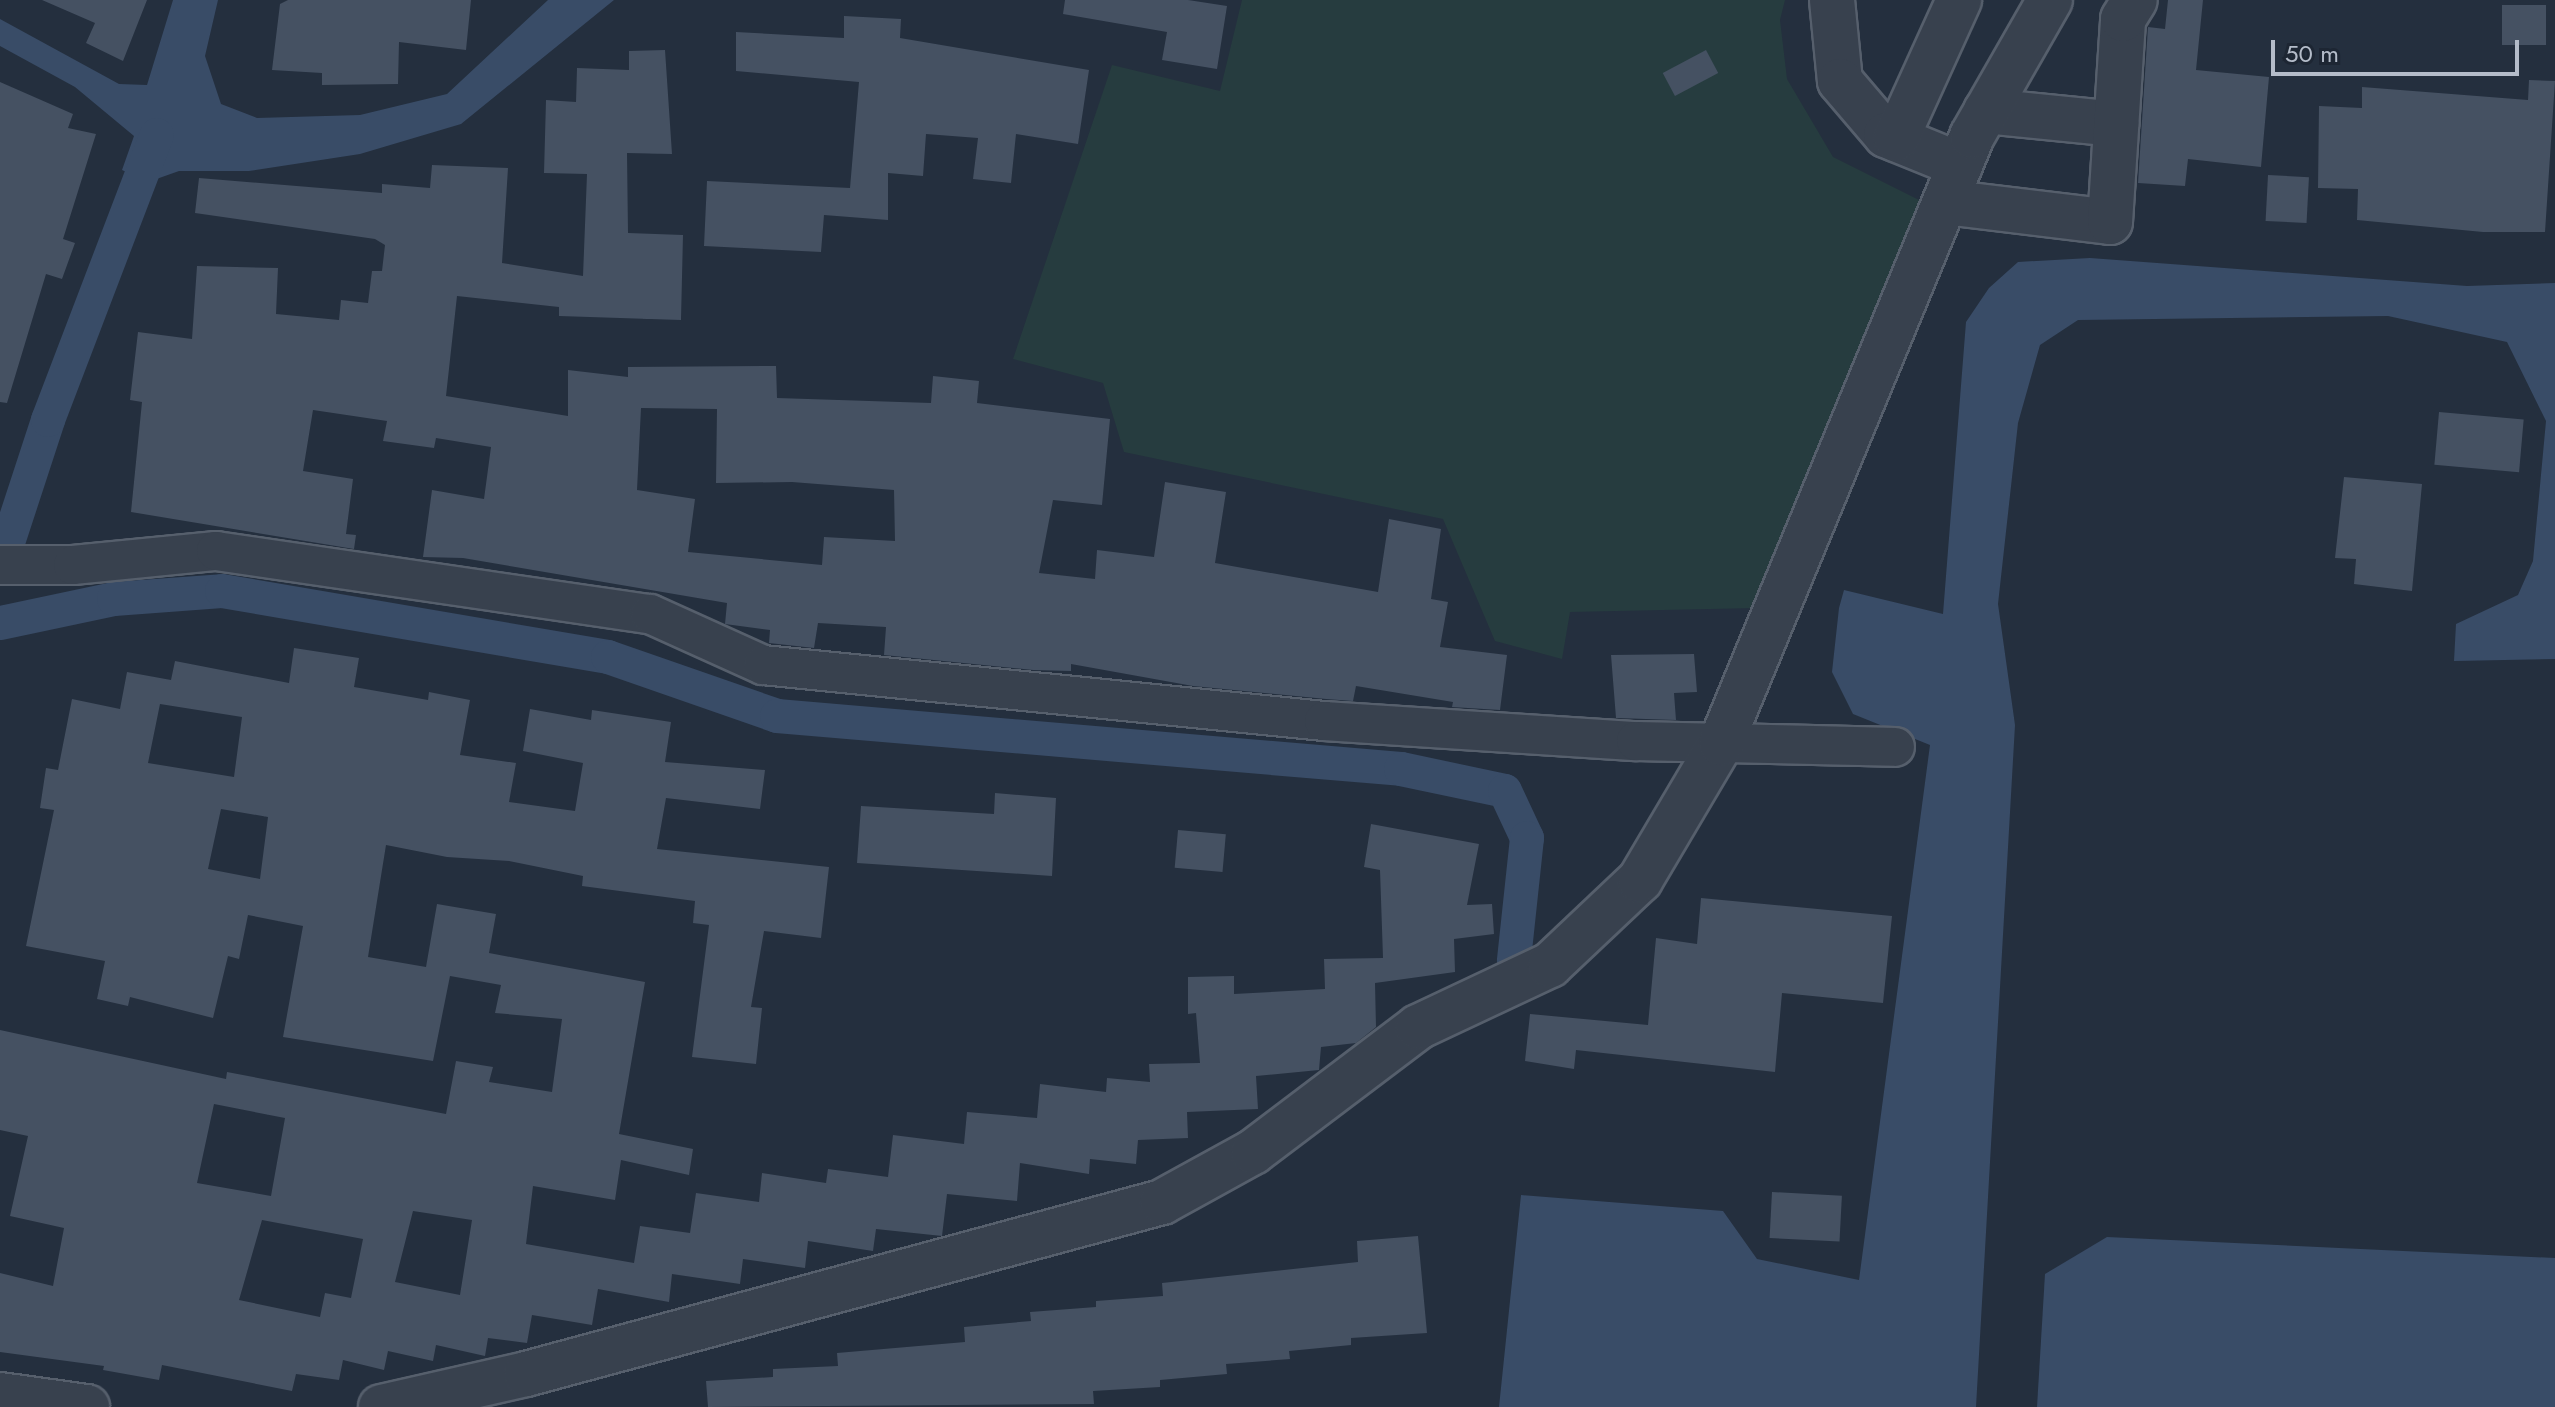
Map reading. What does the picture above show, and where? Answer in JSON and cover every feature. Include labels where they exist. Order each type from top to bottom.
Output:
[{"type":"street","points":[[1832,0],[1840,81],[1886,135],[1896,139],[1952,184],[2110,222],[2123,19],[2135,0]]},
{"type":"street","points":[[1896,139],[1959,0]]},
{"type":"street","points":[[381,1407],[526,1374],[1162,1202],[1253,1152],[1418,1027],[1550,965],[1640,880],[1721,743],[1952,184],[1986,111],[2050,0]]},
{"type":"street","points":[[1986,111],[2116,124]]},
{"type":"street","points":[[0,565],[73,565],[216,551],[650,614],[763,665],[1324,721],[1721,743],[1895,747]]},
{"type":"street","points":[[0,1395],[87,1407]]},
{"type":"green space","points":[[1242,0],[1785,0],[1780,20],[1787,79],[1833,157],[1925,203],[1756,608],[1570,612],[1562,659],[1495,641],[1443,519],[1124,452],[1103,383],[1013,359],[1112,65],[1220,91]]},
{"type":"water","points":[[173,0],[218,0],[205,56],[221,104],[257,118],[360,115],[447,94],[548,0],[614,0],[461,124],[360,154],[249,171],[179,171],[148,182],[122,170],[134,136],[75,87],[0,46],[0,19],[119,84],[147,85]]},
{"type":"water","points":[[2090,258],[2467,286],[2555,283],[2555,659],[2454,661],[2456,624],[2518,595],[2533,561],[2546,421],[2507,342],[2388,316],[2078,320],[2040,345],[2018,423],[1998,604],[2015,725],[1976,1407],[1499,1407],[1521,1195],[1723,1211],[1757,1259],[1859,1280],[1930,745],[1853,714],[1832,672],[1839,608],[1844,590],[1943,614],[1966,322],[1989,288],[2018,262]]},
{"type":"water","points":[[2107,1237],[2555,1258],[2555,1407],[2037,1407],[2045,1274]]},
{"type":"building","points":[[42,0],[147,0],[123,61],[86,43],[95,23]]},
{"type":"building","points":[[288,0],[471,0],[466,50],[399,42],[398,84],[322,85],[322,73],[272,70],[280,4]]},
{"type":"building","points":[[1065,0],[1188,0],[1227,6],[1217,69],[1162,60],[1167,32],[1063,14]]},
{"type":"building","points":[[2168,0],[2203,0],[2196,70],[2269,77],[2261,167],[2188,159],[2185,186],[2138,183],[2148,27],[2165,29]]},
{"type":"building","points":[[2502,5],[2546,5],[2546,45],[2502,45]]},
{"type":"building","points":[[844,16],[901,19],[900,38],[1089,70],[1078,144],[1016,134],[1011,183],[973,179],[978,138],[926,134],[923,176],[888,173],[888,220],[824,215],[821,252],[704,246],[707,181],[850,188],[859,82],[736,71],[736,32],[844,38]]},
{"type":"building","points":[[665,50],[672,154],[627,153],[628,233],[683,235],[681,320],[559,316],[559,307],[457,296],[446,396],[568,416],[568,370],[628,377],[628,367],[776,366],[777,398],[931,403],[933,376],[979,381],[977,403],[1110,419],[1102,505],[1053,500],[1039,573],[1095,579],[1097,550],[1154,557],[1165,482],[1226,492],[1215,563],[1378,592],[1389,519],[1441,529],[1431,599],[1448,602],[1440,647],[1507,655],[1500,710],[1452,707],[1453,702],[1356,686],[1353,701],[1193,686],[1071,664],[1071,671],[1033,670],[884,655],[886,627],[818,623],[814,648],[769,643],[770,630],[725,624],[727,603],[463,558],[423,557],[432,490],[484,499],[491,447],[436,438],[434,448],[383,441],[387,421],[313,410],[303,471],[353,479],[346,534],[356,535],[354,549],[131,512],[142,402],[130,400],[138,332],[192,339],[197,266],[278,268],[276,314],[339,320],[341,300],[368,303],[372,271],[382,271],[385,245],[375,239],[195,213],[199,178],[382,193],[382,184],[430,188],[432,165],[508,168],[502,263],[583,276],[587,174],[544,173],[546,100],[576,102],[577,68],[629,70],[629,51]],"holes":[[[641,408],[717,409],[716,483],[792,482],[894,490],[895,541],[824,537],[822,565],[688,552],[695,499],[637,490]]]},
{"type":"building","points":[[1706,50],[1718,73],[1675,96],[1663,73]]},
{"type":"building","points":[[2529,80],[2555,81],[2545,232],[2483,232],[2357,220],[2358,189],[2318,188],[2319,106],[2362,108],[2362,87],[2528,100]]},
{"type":"building","points":[[0,82],[73,114],[68,128],[96,134],[63,239],[75,243],[62,279],[46,274],[7,403],[0,402]]},
{"type":"building","points":[[2268,175],[2309,177],[2307,223],[2266,221]]},
{"type":"building","points":[[2439,412],[2524,419],[2519,472],[2434,465]]},
{"type":"building","points":[[2344,477],[2422,484],[2412,591],[2354,584],[2356,559],[2335,558]]},
{"type":"building","points":[[294,648],[359,658],[354,687],[428,700],[429,692],[470,700],[460,755],[516,763],[509,802],[575,811],[583,763],[523,751],[530,709],[591,720],[592,710],[671,722],[665,762],[765,770],[760,809],[666,798],[657,849],[829,867],[821,938],[764,931],[751,1007],[762,1008],[756,1064],[692,1057],[709,925],[693,923],[695,901],[582,886],[583,876],[509,861],[447,857],[386,845],[368,957],[426,967],[437,904],[496,914],[489,953],[645,982],[619,1134],[693,1149],[689,1175],[621,1160],[615,1200],[533,1186],[526,1244],[634,1263],[640,1226],[690,1233],[696,1193],[759,1202],[762,1173],[826,1183],[828,1169],[888,1177],[893,1135],[964,1144],[967,1112],[1037,1118],[1040,1084],[1106,1092],[1107,1078],[1150,1082],[1149,1064],[1200,1063],[1196,1013],[1188,1014],[1188,977],[1234,976],[1234,994],[1325,989],[1324,959],[1383,958],[1380,870],[1364,867],[1371,824],[1479,844],[1467,905],[1492,904],[1494,934],[1454,939],[1455,972],[1375,983],[1376,1027],[1356,1043],[1321,1047],[1319,1070],[1256,1076],[1258,1109],[1187,1112],[1188,1138],[1138,1140],[1136,1164],[1090,1159],[1089,1174],[1020,1163],[1017,1201],[947,1194],[942,1236],[876,1229],[873,1251],[808,1241],[805,1268],[743,1259],[740,1284],[672,1274],[669,1302],[598,1289],[592,1325],[532,1315],[527,1343],[488,1338],[485,1356],[436,1345],[433,1361],[388,1351],[384,1370],[343,1360],[339,1380],[296,1374],[292,1391],[162,1365],[159,1380],[103,1370],[104,1366],[0,1352],[0,1273],[53,1286],[64,1228],[10,1216],[28,1136],[0,1130],[0,1030],[226,1079],[227,1072],[446,1114],[456,1061],[493,1067],[489,1082],[552,1092],[562,1019],[495,1013],[501,985],[450,976],[433,1061],[283,1037],[303,926],[248,915],[239,959],[228,956],[213,1018],[130,997],[128,1006],[97,999],[105,961],[26,946],[54,810],[40,808],[46,768],[58,770],[72,699],[120,709],[127,672],[171,680],[175,661],[289,683]],"holes":[[[160,704],[242,717],[234,777],[148,763]],[[221,809],[268,817],[260,879],[208,869]],[[214,1104],[285,1118],[271,1196],[197,1183]],[[413,1211],[472,1220],[460,1295],[395,1282]],[[262,1220],[363,1239],[351,1298],[325,1293],[320,1317],[239,1300]]]},
{"type":"building","points":[[1694,654],[1697,692],[1674,693],[1676,720],[1616,718],[1611,655]]},
{"type":"building","points":[[995,793],[1056,798],[1052,876],[857,863],[861,806],[994,814]]},
{"type":"building","points":[[1178,830],[1226,834],[1223,872],[1175,868]]},
{"type":"building","points":[[1701,898],[1892,916],[1883,1003],[1782,993],[1775,1072],[1576,1050],[1574,1069],[1525,1061],[1530,1014],[1648,1025],[1656,938],[1697,944]]},
{"type":"building","points":[[1772,1192],[1842,1196],[1839,1242],[1770,1238]]},
{"type":"building","points":[[1418,1236],[1427,1333],[1351,1338],[1351,1345],[1289,1351],[1290,1359],[1226,1364],[1227,1374],[1160,1380],[1160,1387],[1093,1391],[1094,1404],[708,1407],[706,1381],[773,1377],[773,1369],[838,1366],[837,1353],[965,1342],[964,1327],[1031,1321],[1030,1312],[1096,1307],[1096,1301],[1163,1296],[1162,1283],[1358,1262],[1357,1241]]},
{"type":"waterway","points":[[0,567],[48,420],[157,135]]},
{"type":"waterway","points":[[0,623],[114,599],[222,591],[608,657],[777,716],[1401,769],[1505,791],[1527,838],[1514,960]]}]
